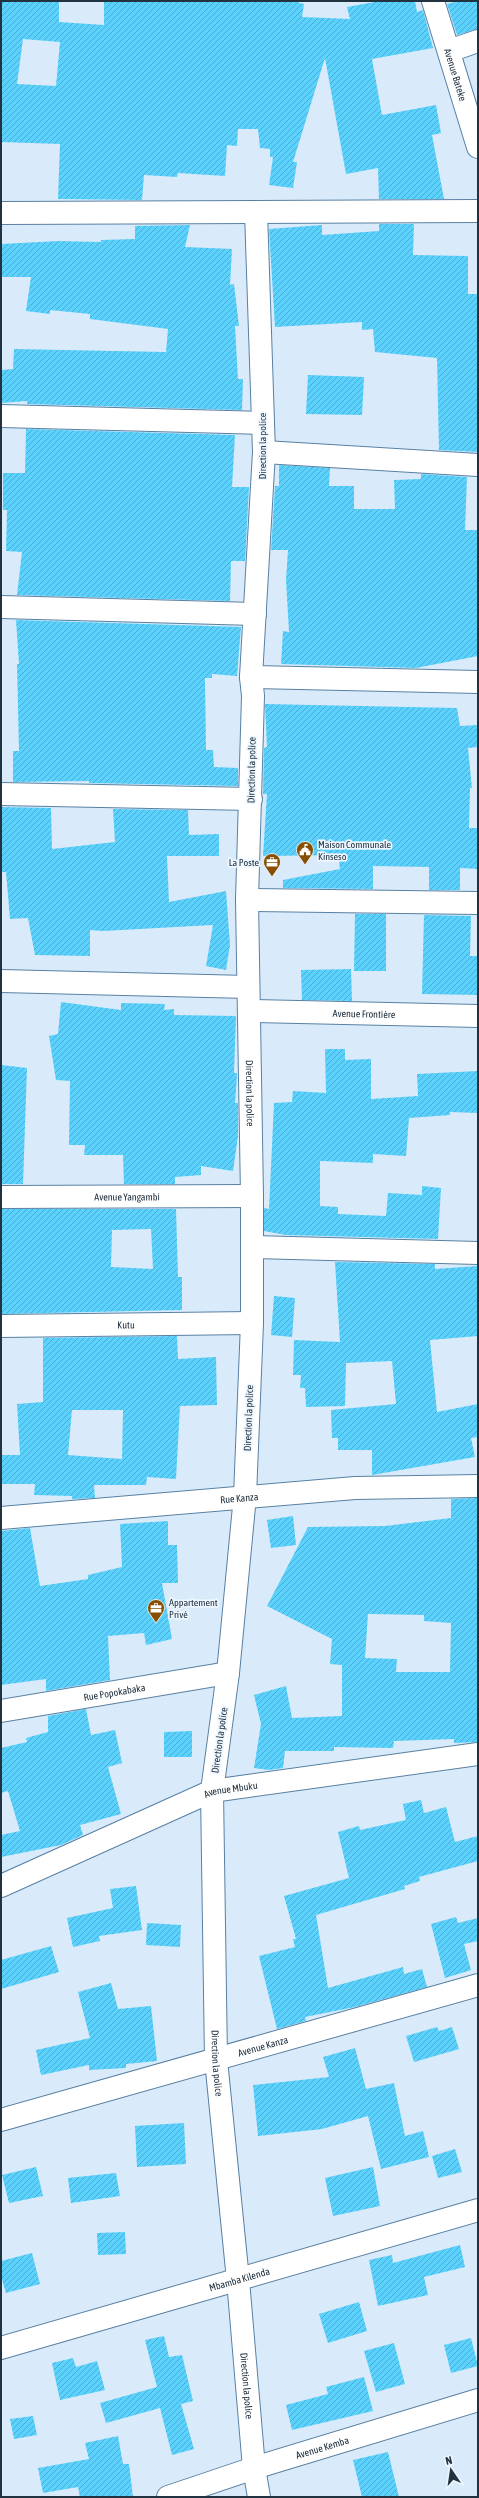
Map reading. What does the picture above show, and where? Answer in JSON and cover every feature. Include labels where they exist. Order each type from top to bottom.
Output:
[{"type":"street","name":"Avenue Bateke","points":[[434,1],[478,147]]},
{"type":"street","points":[[448,51],[478,42]]},
{"type":"street","points":[[1,213],[478,211]]},
{"type":"street","name":"Direction la police","points":[[256,212],[264,452],[251,677],[253,696],[247,900],[248,987],[250,1011],[252,1323],[246,1496],[228,1673],[212,1791],[216,2060],[238,2280],[254,2468],[259,2497]]},
{"type":"street","points":[[1,416],[263,423]]},
{"type":"street","points":[[264,452],[478,465]]},
{"type":"street","points":[[1,606],[255,614]]},
{"type":"street","points":[[251,677],[478,682]]},
{"type":"street","points":[[1,794],[251,799]]},
{"type":"street","points":[[247,900],[478,903]]},
{"type":"street","points":[[1,981],[248,987]]},
{"type":"street","name":"Avenue Frontière","points":[[250,1011],[478,1016]]},
{"type":"street","name":"Avenue Yangambi","points":[[1,1197],[252,1196]]},
{"type":"street","points":[[252,1247],[478,1253]]},
{"type":"street","name":"Kutu","points":[[1,1326],[252,1323]]},
{"type":"street","name":"Rue Kanza","points":[[1,1518],[246,1496],[355,1488],[478,1486]]},
{"type":"street","name":"Rue Popokabaka","points":[[1,1711],[228,1673]]},
{"type":"street","name":"Avenue Mbuku","points":[[1,1886],[212,1791],[478,1754]]},
{"type":"street","name":"Avenue Kanza","points":[[1,2120],[478,1985]]},
{"type":"street","name":"Mbamba Kilenda","points":[[1,2348],[478,2210]]},
{"type":"street","name":"Avenue Kemba","points":[[168,2497],[254,2468],[478,2400]]},
{"type":"building","points":[[1,1],[59,1],[59,22],[104,25],[104,1],[299,1],[299,3],[304,4],[302,17],[350,19],[347,7],[380,1],[415,1],[417,12],[423,10],[433,48],[372,59],[382,115],[436,105],[441,133],[432,135],[444,199],[379,199],[378,168],[346,174],[325,58],[293,162],[297,162],[293,188],[269,185],[273,157],[270,157],[270,149],[260,148],[258,129],[238,129],[237,146],[227,145],[225,176],[178,173],[177,177],[144,175],[142,200],[58,199],[60,144],[1,142]],"holes":[[[23,39],[60,42],[56,86],[17,84]]]},
{"type":"building","points":[[459,1],[478,1],[478,29],[457,35],[447,4]]},
{"type":"building","points":[[379,224],[414,224],[413,255],[468,256],[468,294],[478,294],[478,452],[439,450],[437,358],[375,352],[373,329],[362,330],[362,322],[275,327],[269,229],[322,225],[322,235],[379,231]]},
{"type":"building","points":[[190,225],[185,247],[232,249],[230,285],[234,284],[239,326],[235,326],[238,379],[243,379],[242,410],[27,404],[27,401],[1,403],[1,370],[13,369],[14,349],[166,352],[168,329],[90,319],[90,314],[50,310],[50,314],[26,311],[31,277],[1,277],[1,244],[59,241],[101,242],[101,240],[135,239],[135,226]]},
{"type":"building","points":[[308,375],[364,377],[362,415],[306,414]]},
{"type":"building","points":[[26,429],[235,435],[232,487],[249,487],[245,561],[231,561],[230,601],[17,595],[22,552],[6,551],[7,510],[3,510],[3,473],[25,473]]},
{"type":"building","points":[[279,465],[330,468],[329,486],[354,486],[354,509],[395,509],[394,480],[421,479],[421,474],[467,477],[465,530],[478,530],[478,656],[416,668],[281,664],[283,631],[289,632],[286,580],[288,550],[271,550],[275,486],[279,486]]},
{"type":"building","points":[[16,620],[241,627],[237,676],[212,674],[212,678],[205,678],[206,750],[213,750],[214,767],[238,768],[238,786],[89,783],[89,781],[13,782],[13,751],[19,751],[17,664],[19,664]]},
{"type":"building","points":[[265,704],[457,708],[460,726],[478,725],[478,747],[468,748],[472,788],[470,788],[469,828],[478,828],[478,869],[460,868],[460,890],[429,890],[429,867],[373,866],[373,889],[283,888],[283,880],[340,869],[338,855],[263,856],[267,794],[263,794],[264,748],[267,747]]},
{"type":"building","points":[[1,807],[51,808],[52,849],[115,842],[113,809],[188,810],[189,835],[219,834],[219,856],[167,856],[169,902],[226,891],[230,945],[226,970],[206,966],[213,925],[103,931],[90,930],[90,956],[35,955],[28,918],[10,919],[6,872],[1,872]]},
{"type":"building","points":[[355,914],[386,914],[386,971],[354,971]]},
{"type":"building","points":[[424,915],[471,916],[470,956],[478,956],[478,995],[422,994]]},
{"type":"building","points":[[351,969],[352,1001],[302,1000],[301,970]]},
{"type":"building","points":[[61,1002],[121,1010],[121,1003],[165,1004],[164,1010],[174,1009],[174,1015],[236,1016],[234,1073],[237,1073],[235,1103],[238,1103],[238,1136],[233,1171],[201,1166],[201,1175],[175,1177],[175,1184],[124,1184],[123,1155],[84,1155],[85,1145],[69,1145],[70,1081],[56,1080],[49,1036],[58,1034]]},
{"type":"building","points":[[325,1049],[345,1049],[345,1060],[371,1059],[371,1099],[418,1096],[417,1074],[478,1071],[478,1113],[450,1112],[450,1115],[409,1118],[406,1156],[373,1154],[373,1163],[320,1161],[320,1206],[338,1207],[338,1214],[386,1216],[388,1193],[422,1195],[422,1186],[441,1188],[438,1239],[286,1235],[264,1231],[264,1208],[269,1209],[274,1103],[292,1102],[293,1091],[326,1093]]},
{"type":"building","points":[[1,1065],[27,1068],[23,1184],[1,1184]]},
{"type":"building","points":[[1,1209],[176,1209],[178,1277],[182,1277],[182,1310],[1,1314]],"holes":[[[151,1229],[153,1269],[111,1267],[112,1230]]]},
{"type":"building","points":[[335,1262],[435,1264],[435,1269],[478,1266],[478,1336],[430,1340],[437,1412],[478,1404],[478,1437],[471,1438],[475,1457],[372,1475],[372,1450],[338,1450],[338,1438],[332,1438],[331,1410],[396,1404],[392,1361],[346,1363],[345,1406],[306,1407],[305,1388],[300,1388],[301,1375],[293,1375],[294,1340],[340,1342]]},
{"type":"building","points":[[274,1296],[295,1298],[292,1337],[271,1335]]},
{"type":"building","points":[[177,1336],[178,1359],[216,1357],[217,1405],[180,1406],[176,1479],[147,1477],[146,1485],[94,1485],[95,1498],[72,1499],[72,1496],[34,1495],[35,1484],[1,1484],[1,1455],[20,1455],[17,1404],[43,1402],[43,1338]],"holes":[[[72,1410],[123,1410],[122,1459],[68,1455]]]},
{"type":"building","points":[[478,1498],[478,1742],[454,1743],[454,1739],[394,1741],[393,1748],[334,1747],[334,1751],[285,1751],[283,1768],[269,1770],[254,1768],[261,1724],[254,1695],[286,1686],[292,1718],[342,1716],[342,1665],[330,1664],[332,1639],[267,1606],[308,1527],[385,1526],[451,1518],[451,1499]],"holes":[[[368,1614],[424,1615],[424,1621],[451,1623],[450,1672],[396,1672],[397,1659],[365,1658]]]},
{"type":"building","points":[[293,1516],[296,1545],[271,1548],[267,1520]]},
{"type":"building","points":[[168,1521],[168,1545],[177,1545],[178,1583],[162,1583],[172,1639],[146,1645],[144,1633],[108,1636],[110,1680],[46,1691],[46,1679],[1,1685],[1,1531],[30,1528],[40,1586],[88,1579],[88,1575],[122,1567],[120,1524]]},
{"type":"building","points":[[86,1709],[91,1735],[115,1730],[122,1763],[108,1767],[121,1814],[80,1825],[83,1835],[61,1845],[1,1857],[1,1835],[20,1831],[8,1791],[1,1793],[1,1748],[27,1742],[26,1738],[48,1732],[48,1716]]},
{"type":"building","points":[[192,1731],[192,1757],[164,1757],[164,1732]]},
{"type":"building","points":[[421,1800],[424,1813],[446,1807],[455,1842],[478,1836],[478,1861],[419,1877],[420,1881],[404,1886],[405,1889],[316,1915],[328,1988],[403,1967],[404,1974],[422,1969],[427,1987],[355,2007],[305,2017],[306,2021],[277,2029],[259,1956],[295,1947],[293,1939],[296,1939],[284,1896],[349,1878],[338,1832],[359,1826],[360,1830],[406,1820],[403,1804]]},
{"type":"building","points":[[136,1886],[142,1930],[99,1936],[100,1941],[73,1947],[67,1918],[113,1908],[110,1889]]},
{"type":"building","points":[[456,1917],[458,1923],[478,1918],[478,1941],[464,1944],[471,1970],[445,1978],[431,1924]]},
{"type":"building","points":[[147,1923],[181,1925],[180,1947],[146,1945]]},
{"type":"building","points":[[51,1946],[59,1972],[1,1989],[1,1960]]},
{"type":"building","points":[[111,1983],[118,2009],[151,2006],[157,2061],[126,2064],[126,2068],[89,2070],[89,2065],[41,2075],[36,2050],[90,2038],[78,1992]]},
{"type":"building","points":[[437,2027],[439,2031],[452,2027],[459,2049],[414,2062],[406,2036]]},
{"type":"building","points":[[355,2048],[366,2089],[394,2083],[405,2136],[423,2131],[429,2157],[381,2169],[368,2116],[322,2129],[258,2136],[253,2085],[329,2077],[323,2057]]},
{"type":"building","points":[[184,2123],[186,2164],[137,2167],[135,2126]]},
{"type":"building","points":[[455,2149],[462,2172],[438,2178],[432,2156]]},
{"type":"building","points":[[36,2167],[43,2196],[9,2203],[2,2175]]},
{"type":"building","points":[[373,2167],[380,2206],[333,2216],[325,2178]]},
{"type":"building","points":[[116,2173],[120,2196],[71,2203],[68,2178]]},
{"type":"building","points":[[125,2232],[126,2254],[98,2255],[97,2233]]},
{"type":"building","points":[[460,2245],[465,2267],[424,2277],[428,2295],[378,2306],[369,2260],[392,2255],[393,2263]]},
{"type":"building","points":[[32,2253],[40,2284],[6,2293],[1,2276],[1,2261]]},
{"type":"building","points":[[359,2302],[367,2331],[328,2343],[319,2314]]},
{"type":"building","points":[[164,2336],[169,2357],[182,2355],[193,2401],[181,2404],[194,2449],[172,2455],[160,2408],[106,2423],[100,2403],[157,2387],[145,2340]]},
{"type":"building","points":[[471,2338],[478,2366],[451,2373],[444,2345]]},
{"type":"building","points":[[394,2343],[405,2384],[376,2392],[364,2351]]},
{"type":"building","points":[[73,2358],[76,2367],[97,2361],[105,2390],[60,2400],[52,2363]]},
{"type":"building","points":[[364,2377],[373,2411],[292,2430],[286,2405],[328,2394],[326,2387]]},
{"type":"building","points":[[33,2416],[37,2435],[14,2439],[10,2419]]},
{"type":"building","points":[[118,2436],[123,2464],[129,2464],[133,2497],[80,2497],[78,2487],[43,2493],[38,2468],[89,2459],[85,2443]]},
{"type":"building","points":[[388,2452],[399,2497],[362,2497],[353,2460]]},
{"type":"place","name":"Maison Communale Kinseso","points":[[305,865]]},
{"type":"place","name":"La Poste","points":[[272,877]]},
{"type":"place","name":"Appartement Privé","points":[[156,1623]]}]
